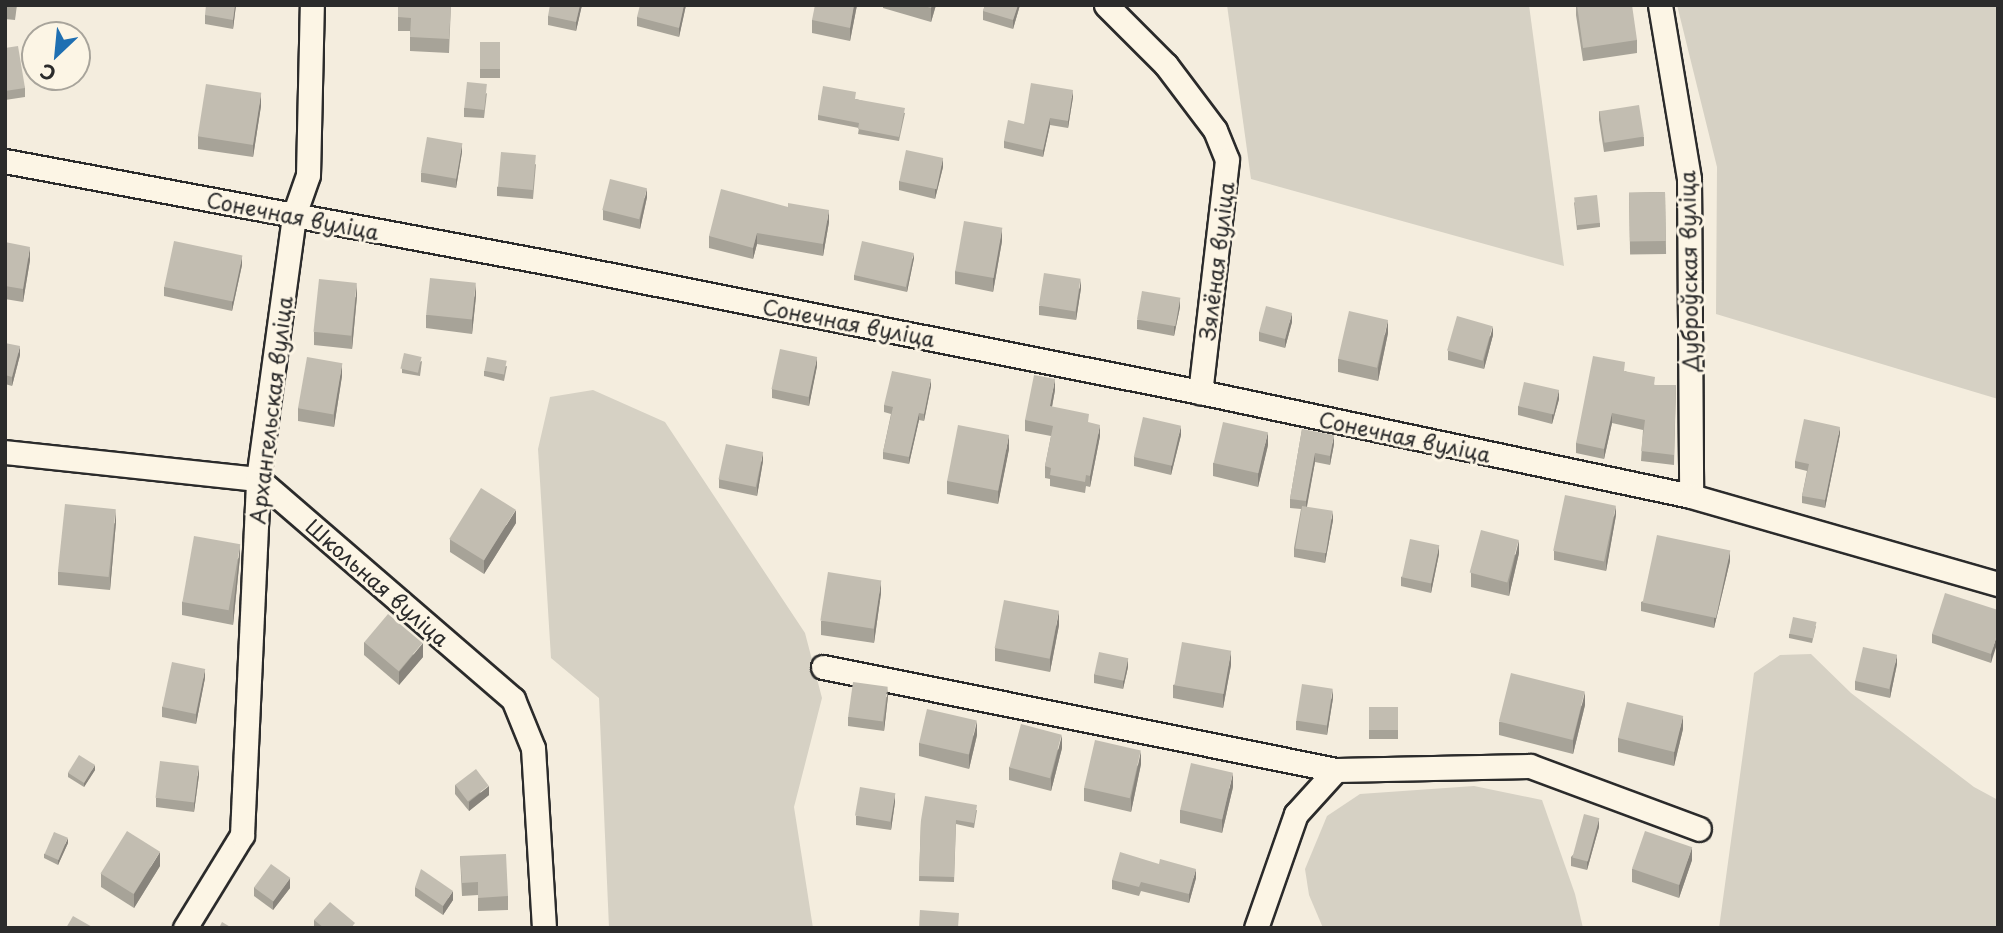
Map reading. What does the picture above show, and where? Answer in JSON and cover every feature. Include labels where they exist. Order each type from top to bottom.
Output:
[{"type":"street","name":"Архангельская вуліца","points":[[185,928],[243,835],[258,479],[294,215],[309,175],[312,5]]},
{"type":"street","name":"Зялёная вуліца","points":[[1106,5],[1166,65],[1215,130],[1227,160],[1200,392]]},
{"type":"street","name":"Дуброўская вуліца","points":[[1660,5],[1689,179],[1691,496]]},
{"type":"street","name":"Сонечная вуліца","points":[[5,162],[294,215],[1200,392],[1691,496],[1998,584]]},
{"type":"street","points":[[5,452],[258,479]]},
{"type":"street","name":"Школьная вуліца","points":[[258,479],[513,699],[533,747],[544,928]]},
{"type":"street","points":[[822,667],[1336,770],[1530,766],[1699,829]]},
{"type":"street","points":[[1256,928],[1296,814],[1336,770]]},
{"type":"shaded area","points":[[1227,5],[1529,5],[1564,266],[1251,179]]},
{"type":"shaded area","points":[[1677,5],[1998,5],[1998,399],[1716,314],[1717,167]]},
{"type":"shaded area","points":[[593,390],[665,422],[805,633],[822,698],[794,807],[813,928],[609,928],[599,698],[551,658],[538,449],[550,397]]},
{"type":"shaded area","points":[[1811,654],[1851,693],[1974,787],[1998,800],[1998,928],[1719,928],[1754,673],[1780,655]]},
{"type":"shaded area","points":[[1474,786],[1542,800],[1575,894],[1583,928],[1323,928],[1309,895],[1305,869],[1327,816],[1360,794]]},
{"type":"building","points":[[206,5],[235,5],[233,20],[205,15]]},
{"type":"building","points":[[398,5],[451,5],[449,39],[410,37],[411,18],[398,17]]},
{"type":"building","points":[[550,5],[580,5],[576,22],[548,16]]},
{"type":"building","points":[[640,5],[684,5],[679,28],[637,17]]},
{"type":"building","points":[[815,5],[854,5],[850,28],[812,20]]},
{"type":"building","points":[[985,5],[1018,5],[1013,20],[983,11]]},
{"type":"building","points":[[1577,5],[1632,5],[1637,40],[1583,48]]},
{"type":"building","points":[[480,42],[500,42],[500,69],[480,69]]},
{"type":"building","points":[[18,46],[21,89],[5,91],[5,48]]},
{"type":"building","points":[[467,82],[487,84],[484,110],[464,108]]},
{"type":"building","points":[[1031,83],[1073,90],[1068,121],[1050,118],[1043,150],[1004,141],[1008,120],[1024,124]]},
{"type":"building","points":[[206,84],[261,93],[253,145],[198,136]]},
{"type":"building","points":[[823,86],[856,92],[855,99],[905,108],[899,137],[858,129],[859,123],[818,115]]},
{"type":"building","points":[[1639,105],[1644,137],[1604,143],[1599,111]]},
{"type":"building","points":[[427,137],[462,143],[456,179],[421,172]]},
{"type":"building","points":[[906,150],[943,158],[937,189],[899,181]]},
{"type":"building","points":[[501,152],[536,155],[533,190],[498,187]]},
{"type":"building","points":[[610,179],[647,188],[639,219],[602,210]]},
{"type":"building","points":[[721,189],[788,207],[788,203],[829,210],[823,244],[757,233],[753,248],[709,236]]},
{"type":"building","points":[[1665,192],[1666,241],[1630,242],[1629,193]]},
{"type":"building","points":[[1597,195],[1600,223],[1577,225],[1574,197]]},
{"type":"building","points":[[964,221],[1002,228],[994,278],[955,271]]},
{"type":"building","points":[[174,241],[242,256],[233,302],[164,287]]},
{"type":"building","points":[[862,241],[914,253],[906,287],[854,275]]},
{"type":"building","points":[[5,242],[30,247],[23,289],[5,286]]},
{"type":"building","points":[[1044,273],[1081,279],[1075,311],[1039,306]]},
{"type":"building","points":[[430,278],[476,283],[472,320],[426,315]]},
{"type":"building","points":[[319,279],[357,283],[351,336],[313,332]]},
{"type":"building","points":[[1142,291],[1180,298],[1175,326],[1137,320]]},
{"type":"building","points":[[1266,306],[1292,313],[1285,339],[1259,332]]},
{"type":"building","points":[[1349,311],[1388,320],[1377,368],[1338,359]]},
{"type":"building","points":[[1457,316],[1493,326],[1483,361],[1447,351]]},
{"type":"building","points":[[5,343],[20,346],[12,377],[5,375]]},
{"type":"building","points":[[780,349],[817,357],[809,397],[771,389]]},
{"type":"building","points":[[404,353],[422,357],[418,373],[400,369]]},
{"type":"building","points":[[1593,356],[1625,362],[1624,371],[1655,377],[1654,385],[1676,385],[1674,455],[1641,451],[1645,420],[1612,413],[1604,449],[1576,443]]},
{"type":"building","points":[[307,357],[342,363],[333,414],[298,408]]},
{"type":"building","points":[[487,357],[507,361],[504,375],[484,371]]},
{"type":"building","points":[[892,371],[931,379],[924,414],[919,413],[909,457],[883,452],[893,407],[884,405]]},
{"type":"building","points":[[1034,375],[1055,379],[1050,406],[1089,414],[1088,422],[1100,425],[1090,476],[1086,475],[1085,482],[1050,475],[1051,468],[1045,466],[1053,426],[1025,420]]},
{"type":"building","points":[[1524,382],[1559,390],[1553,414],[1518,406]]},
{"type":"building","points":[[1143,417],[1181,426],[1172,466],[1134,457]]},
{"type":"building","points":[[1804,419],[1840,427],[1825,500],[1802,496],[1809,464],[1795,461]]},
{"type":"building","points":[[1223,422],[1268,432],[1258,473],[1214,463]]},
{"type":"building","points":[[958,425],[1009,435],[998,491],[947,481]]},
{"type":"building","points":[[1302,429],[1334,435],[1330,456],[1315,453],[1306,501],[1290,499]]},
{"type":"building","points":[[726,444],[763,452],[756,487],[719,479]]},
{"type":"building","points":[[481,488],[516,510],[484,561],[449,539]]},
{"type":"building","points":[[1565,495],[1616,506],[1604,562],[1553,551]]},
{"type":"building","points":[[65,504],[116,509],[109,577],[58,572]]},
{"type":"building","points":[[1302,506],[1333,511],[1326,553],[1295,548]]},
{"type":"building","points":[[1481,530],[1519,540],[1507,583],[1470,573]]},
{"type":"building","points":[[1657,535],[1730,551],[1716,618],[1643,602]]},
{"type":"building","points":[[194,536],[240,544],[229,610],[182,602]]},
{"type":"building","points":[[1410,539],[1439,545],[1431,583],[1402,577]]},
{"type":"building","points":[[828,572],[881,580],[874,629],[820,620]]},
{"type":"building","points":[[1945,593],[1998,610],[1998,632],[1991,654],[1932,634]]},
{"type":"building","points":[[1004,600],[1059,611],[1050,659],[995,648]]},
{"type":"building","points":[[388,614],[422,643],[399,671],[364,642]]},
{"type":"building","points":[[1793,617],[1816,622],[1813,639],[1789,634]]},
{"type":"building","points":[[1182,642],[1231,651],[1224,694],[1174,685]]},
{"type":"building","points":[[1863,647],[1897,655],[1889,689],[1855,681]]},
{"type":"building","points":[[1099,652],[1128,658],[1124,681],[1094,674]]},
{"type":"building","points":[[172,662],[205,669],[196,714],[162,707]]},
{"type":"building","points":[[1511,673],[1585,691],[1573,740],[1499,722]]},
{"type":"building","points":[[853,682],[888,687],[883,722],[848,717]]},
{"type":"building","points":[[1302,684],[1333,689],[1327,725],[1296,721]]},
{"type":"building","points":[[1627,702],[1683,716],[1674,752],[1618,738]]},
{"type":"building","points":[[1369,707],[1398,707],[1398,730],[1369,730]]},
{"type":"building","points":[[927,709],[977,720],[969,755],[919,743]]},
{"type":"building","points":[[1021,724],[1062,735],[1050,778],[1009,767]]},
{"type":"building","points":[[1095,740],[1141,751],[1130,798],[1084,788]]},
{"type":"building","points":[[79,755],[95,765],[84,783],[68,773]]},
{"type":"building","points":[[160,761],[199,766],[194,802],[155,798]]},
{"type":"building","points":[[1191,763],[1233,773],[1222,819],[1180,810]]},
{"type":"building","points":[[476,769],[489,786],[468,801],[455,785]]},
{"type":"building","points":[[860,787],[895,793],[890,822],[855,816]]},
{"type":"building","points":[[925,796],[977,805],[974,823],[956,820],[954,877],[919,876],[921,820]]},
{"type":"building","points":[[1584,814],[1599,818],[1588,862],[1572,857]]},
{"type":"building","points":[[127,831],[160,852],[134,894],[101,873]]},
{"type":"building","points":[[1645,831],[1692,847],[1679,885],[1632,869]]},
{"type":"building","points":[[54,832],[68,838],[58,860],[45,854]]},
{"type":"building","points":[[1120,852],[1159,864],[1160,859],[1196,869],[1189,894],[1141,882],[1139,887],[1112,880]]},
{"type":"building","points":[[506,854],[508,896],[478,898],[478,882],[462,883],[460,856]]},
{"type":"building","points":[[271,864],[290,878],[273,902],[254,887]]},
{"type":"building","points":[[421,869],[453,891],[443,906],[415,887]]},
{"type":"building","points":[[330,902],[355,923],[351,928],[324,928],[314,920]]},
{"type":"building","points":[[920,910],[959,913],[958,928],[919,928]]},
{"type":"building","points":[[73,916],[94,928],[66,928]]},
{"type":"building","points":[[222,922],[232,928],[219,928]]}]
